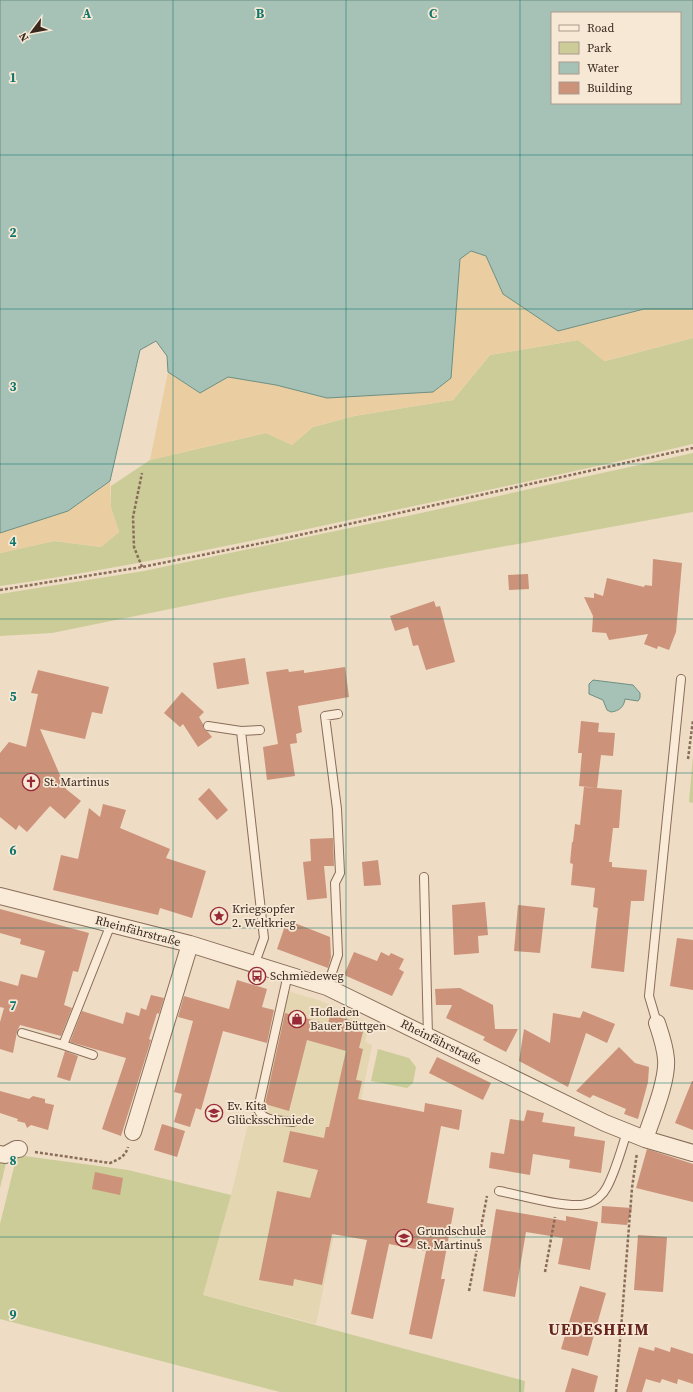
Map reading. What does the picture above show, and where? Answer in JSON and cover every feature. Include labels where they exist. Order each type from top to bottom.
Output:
[{"type":"street","name":"Rheinfährstraße","points":[[0,896],[190,944],[255,963],[327,987],[627,1132],[645,1139],[693,1153]]},
{"type":"street","points":[[133,1132],[190,944]]},
{"type":"street","points":[[645,1139],[664,1077],[666,1060],[663,1040],[657,1023]]},
{"type":"lane","points":[[657,1023],[649,996],[681,679]]},
{"type":"lane","points":[[327,987],[338,955],[335,883],[340,873],[337,809],[325,716],[338,714]]},
{"type":"lane","points":[[208,726],[242,731],[260,730]]},
{"type":"lane","points":[[242,731],[264,938],[255,963]]},
{"type":"lane","points":[[424,877],[428,1036]]},
{"type":"lane","points":[[63,1045],[111,924]]},
{"type":"lane","points":[[288,974],[258,1109],[260,1116],[265,1118],[293,1122]]},
{"type":"lane","points":[[22,1033],[93,1055]]},
{"type":"lane","points":[[499,1191],[557,1202],[584,1204],[593,1201],[601,1195],[607,1187],[627,1132]]},
{"type":"path","points":[[0,590],[142,567],[547,482],[693,448]]},
{"type":"path","points":[[142,473],[133,517],[134,547],[142,567]]},
{"type":"path","points":[[8,1153],[110,1163],[120,1159],[126,1154],[133,1132]]},
{"type":"path","points":[[616,1392],[632,1188],[637,1149],[645,1139]]},
{"type":"path","points":[[469,1291],[487,1194],[499,1191]]},
{"type":"path","points":[[545,1272],[557,1202]]},
{"type":"shaded area","points":[[281,989],[321,1001],[370,1024],[365,1042],[372,1045],[316,1324],[203,1295],[231,1195]]},
{"type":"green space","points":[[693,338],[693,444],[521,483],[175,556],[0,586],[0,553],[54,541],[101,547],[119,532],[111,508],[111,486],[150,460],[266,433],[292,445],[313,427],[354,416],[453,400],[490,355],[578,340],[605,361]]},
{"type":"green space","points":[[693,453],[693,512],[259,591],[52,633],[0,636],[0,594],[144,571],[412,515]]},
{"type":"green space","points":[[693,756],[693,803],[689,802]]},
{"type":"green space","points":[[378,1049],[409,1058],[416,1067],[413,1083],[407,1088],[371,1081]]},
{"type":"green space","points":[[17,1155],[128,1170],[231,1195],[203,1295],[525,1381],[524,1392],[280,1392],[0,1319],[0,1224]]},
{"type":"green space","points":[[0,1162],[6,1163],[0,1188]]},
{"type":"sand","points":[[470,251],[486,256],[503,294],[558,331],[644,309],[693,309],[693,338],[604,361],[578,340],[490,355],[453,400],[354,416],[313,427],[292,445],[266,433],[150,460],[168,372],[199,393],[228,377],[276,385],[451,378],[460,259]]},
{"type":"sand","points":[[110,481],[111,508],[119,532],[101,547],[54,541],[0,553],[0,533],[68,511]]},
{"type":"water","points":[[0,0],[693,0],[693,309],[644,309],[558,331],[503,294],[486,256],[471,251],[460,259],[451,378],[433,392],[327,398],[276,385],[228,377],[200,393],[168,372],[167,356],[156,341],[140,350],[110,481],[68,511],[0,533]]},
{"type":"water","points":[[593,680],[633,685],[640,693],[640,698],[638,701],[625,699],[621,708],[611,712],[607,710],[603,700],[589,694],[589,684]]},
{"type":"building","points":[[653,559],[682,563],[676,632],[669,650],[658,646],[657,649],[644,644],[648,634],[609,640],[606,633],[592,632],[593,616],[584,597],[594,598],[594,593],[603,596],[607,578],[644,587],[645,585],[652,586]]},
{"type":"building","points":[[528,574],[529,589],[509,590],[508,575]]},
{"type":"building","points":[[434,601],[436,607],[440,606],[455,662],[426,670],[418,645],[413,646],[408,627],[395,631],[390,616]]},
{"type":"building","points":[[245,658],[249,684],[217,689],[213,663]]},
{"type":"building","points":[[345,667],[349,697],[298,706],[302,732],[296,734],[297,743],[290,744],[295,776],[267,780],[263,747],[278,744],[266,672],[288,669],[289,672],[304,670],[304,673]]},
{"type":"building","points":[[38,670],[109,687],[102,714],[92,712],[85,739],[40,729],[66,789],[81,801],[65,819],[50,806],[27,832],[19,825],[16,830],[0,817],[0,753],[9,742],[26,747],[38,694],[31,693]]},
{"type":"building","points":[[182,692],[204,712],[199,717],[203,724],[203,728],[212,737],[198,747],[183,724],[180,727],[164,713]]},
{"type":"building","points":[[581,721],[599,723],[598,732],[615,733],[613,756],[601,755],[597,788],[579,786],[582,753],[578,753]]},
{"type":"building","points":[[584,787],[622,790],[619,828],[613,828],[609,862],[612,862],[612,867],[647,870],[644,901],[631,901],[624,972],[591,968],[598,908],[593,907],[595,888],[571,885],[573,864],[570,863],[572,842],[575,824],[580,825]]},
{"type":"building","points":[[209,788],[228,810],[217,820],[198,799]]},
{"type":"building","points":[[103,804],[126,810],[120,828],[170,849],[166,858],[206,871],[192,918],[160,908],[158,915],[53,890],[61,855],[78,859],[89,808],[100,817]]},
{"type":"building","points":[[333,838],[334,866],[324,866],[327,898],[307,900],[303,862],[311,861],[310,839]]},
{"type":"building","points":[[378,860],[381,885],[364,886],[362,862]]},
{"type":"building","points":[[485,902],[488,935],[478,936],[479,953],[454,955],[452,905]]},
{"type":"building","points":[[518,905],[545,908],[540,953],[514,951]]},
{"type":"building","points":[[0,909],[89,933],[78,972],[73,971],[64,1005],[72,1008],[61,1036],[20,1025],[17,1032],[13,1053],[0,1049],[0,1022],[4,1008],[0,1007],[0,981],[18,986],[21,974],[37,978],[45,951],[20,944],[21,939],[0,933]]},
{"type":"building","points":[[287,920],[330,937],[331,957],[328,968],[277,949]]},
{"type":"building","points":[[677,938],[693,940],[693,990],[670,986]]},
{"type":"building","points":[[354,952],[377,961],[381,952],[389,956],[391,953],[404,959],[399,969],[404,972],[392,996],[344,975]]},
{"type":"building","points":[[237,980],[267,989],[262,1007],[274,1010],[267,1043],[223,1031],[201,1110],[196,1108],[190,1127],[174,1122],[182,1094],[174,1092],[193,1021],[178,1017],[184,996],[229,1009]]},
{"type":"building","points":[[460,988],[493,1005],[495,1029],[518,1029],[506,1052],[483,1040],[485,1037],[446,1018],[452,1005],[436,1005],[435,989]]},
{"type":"building","points":[[151,995],[164,998],[159,1014],[157,1013],[149,1039],[151,1040],[121,1136],[102,1129],[126,1058],[70,1042],[82,1011],[123,1024],[126,1012],[139,1016],[141,1008],[146,1010]]},
{"type":"building","points":[[583,1011],[615,1024],[607,1043],[586,1033],[568,1087],[519,1061],[524,1029],[550,1043],[553,1013],[580,1018]]},
{"type":"building","points":[[285,1013],[328,1024],[330,1015],[365,1024],[359,1048],[363,1049],[356,1080],[362,1081],[358,1099],[424,1112],[425,1103],[462,1110],[459,1130],[441,1126],[427,1203],[454,1208],[441,1279],[445,1279],[432,1339],[409,1334],[426,1251],[389,1244],[373,1319],[351,1314],[367,1240],[332,1234],[322,1285],[294,1279],[293,1286],[259,1280],[277,1191],[310,1198],[318,1170],[283,1162],[290,1131],[324,1138],[326,1127],[329,1127],[346,1051],[307,1040],[289,1111],[265,1104]]},
{"type":"building","points":[[619,1047],[635,1063],[649,1067],[648,1082],[638,1119],[624,1114],[626,1109],[593,1095],[590,1098],[576,1091]]},
{"type":"building","points":[[65,1051],[78,1056],[70,1081],[57,1077]]},
{"type":"building","points":[[437,1057],[491,1083],[483,1100],[429,1073]]},
{"type":"building","points":[[693,1081],[693,1130],[675,1123]]},
{"type":"building","points":[[0,1091],[29,1099],[33,1096],[45,1099],[45,1103],[54,1105],[48,1130],[31,1125],[27,1128],[25,1123],[17,1121],[18,1119],[0,1113]]},
{"type":"building","points":[[527,1110],[544,1113],[542,1122],[575,1127],[574,1136],[605,1141],[601,1173],[569,1168],[570,1160],[533,1154],[530,1175],[489,1168],[491,1152],[504,1154],[510,1119],[524,1121]]},
{"type":"building","points":[[162,1124],[185,1131],[177,1157],[154,1150]]},
{"type":"building","points":[[647,1149],[693,1164],[693,1202],[636,1188]]},
{"type":"building","points":[[95,1172],[123,1178],[120,1195],[92,1189]]},
{"type":"building","points":[[602,1206],[632,1208],[627,1225],[601,1223]]},
{"type":"building","points":[[496,1209],[566,1221],[566,1216],[598,1222],[590,1270],[558,1264],[563,1238],[526,1232],[515,1297],[483,1291]]},
{"type":"building","points":[[638,1235],[667,1237],[663,1292],[634,1290]]},
{"type":"building","points":[[580,1286],[606,1293],[588,1356],[561,1349]]},
{"type":"building","points":[[639,1347],[654,1351],[655,1347],[670,1352],[671,1347],[693,1354],[693,1384],[678,1379],[677,1384],[662,1379],[660,1383],[646,1379],[642,1392],[626,1392]]},
{"type":"building","points":[[572,1368],[598,1376],[594,1392],[565,1392]]},
{"type":"place","name":"St. Martinus","points":[[31,782]]},
{"type":"place","name":"Kriegsopfer 2. Weltkrieg","points":[[219,916]]},
{"type":"place","name":"Schmiedeweg","points":[[257,976]]},
{"type":"place","name":"Hofladen Bauer Büttgen","points":[[297,1019]]},
{"type":"place","name":"Ev. Kita Glücksschmiede","points":[[214,1113]]},
{"type":"place","name":"Grundschule St. Martinus","points":[[404,1238]]},
{"type":"district","name":"UEDESHEIM","points":[[599,1329]]}]
